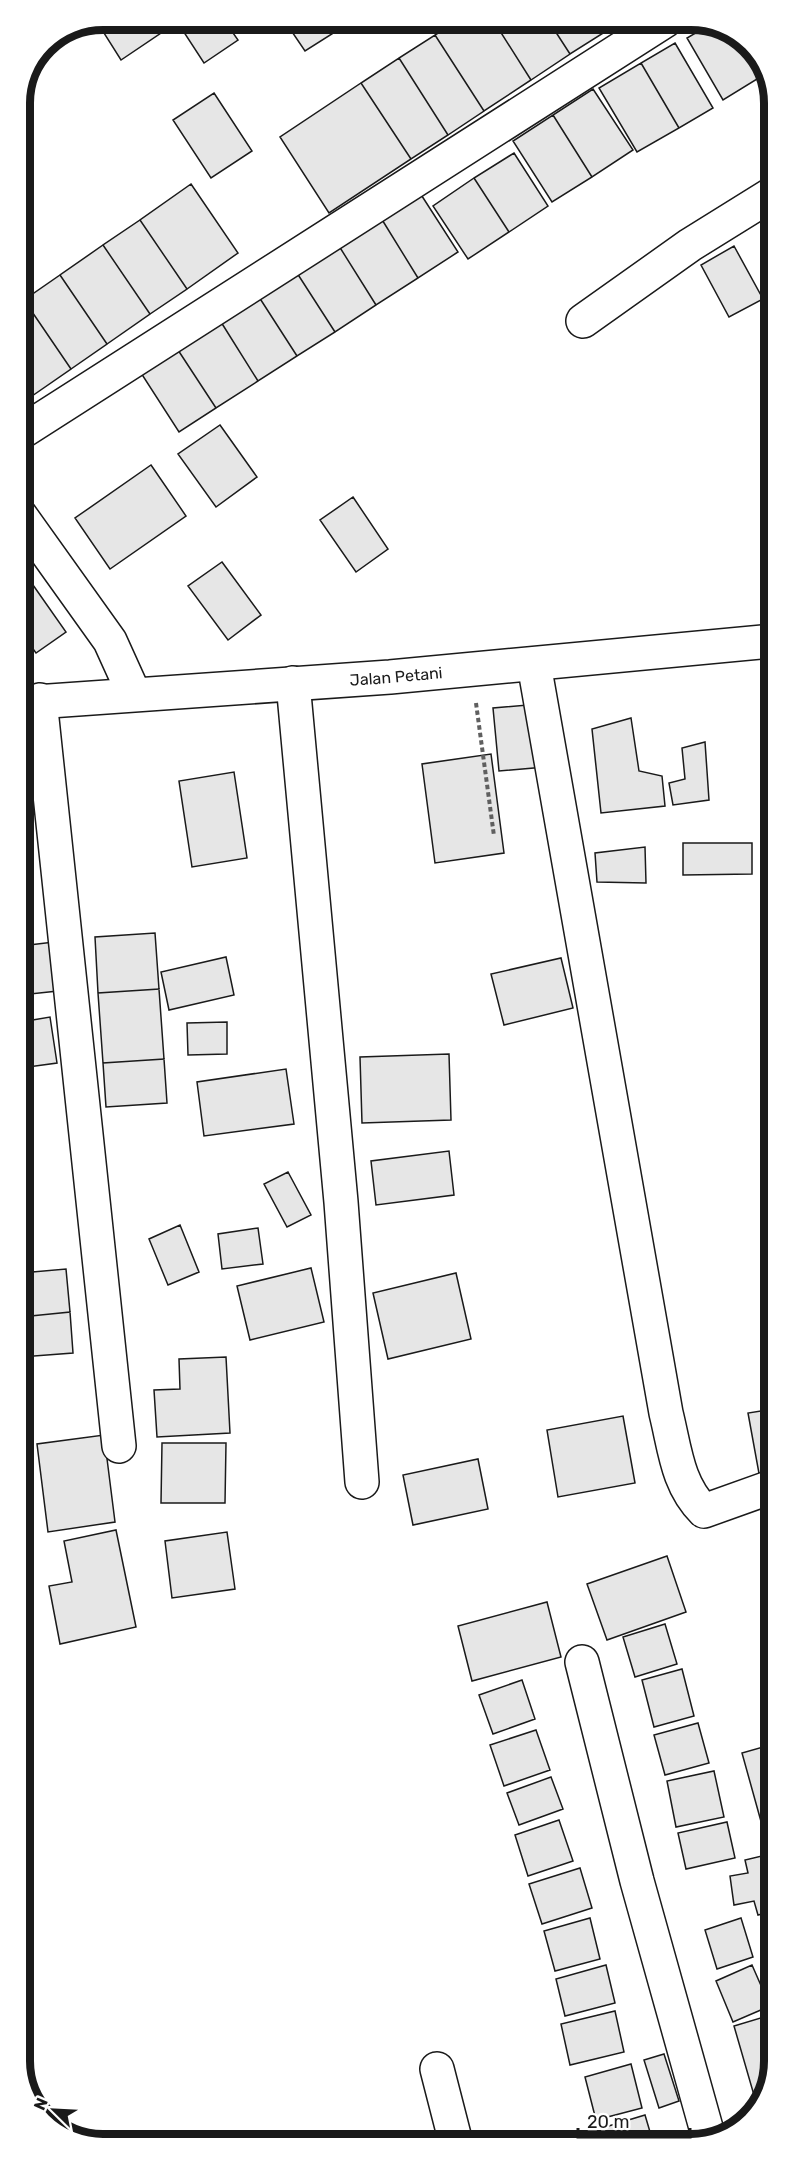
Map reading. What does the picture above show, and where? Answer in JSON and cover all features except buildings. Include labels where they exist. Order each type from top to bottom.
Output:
[{"type":"street","points":[[30,427],[650,30]]},
{"type":"street","points":[[583,321],[690,245],[764,199]]},
{"type":"street","points":[[30,530],[121,667]]},
{"type":"street","name":"Jalan Petani","points":[[30,701],[121,667],[293,683],[471,670],[764,642]]},
{"type":"street","points":[[534,664],[666,1413],[680,1471],[689,1496],[704,1511],[764,1490]]},
{"type":"street","points":[[293,683],[341,1202],[362,1482]]},
{"type":"street","points":[[30,701],[119,1446]]},
{"type":"street","points":[[582,1662],[637,1881],[707,2132]]},
{"type":"street","points":[[437,2069],[454,2134]]},
{"type":"path","points":[[471,670],[494,836]]}]
